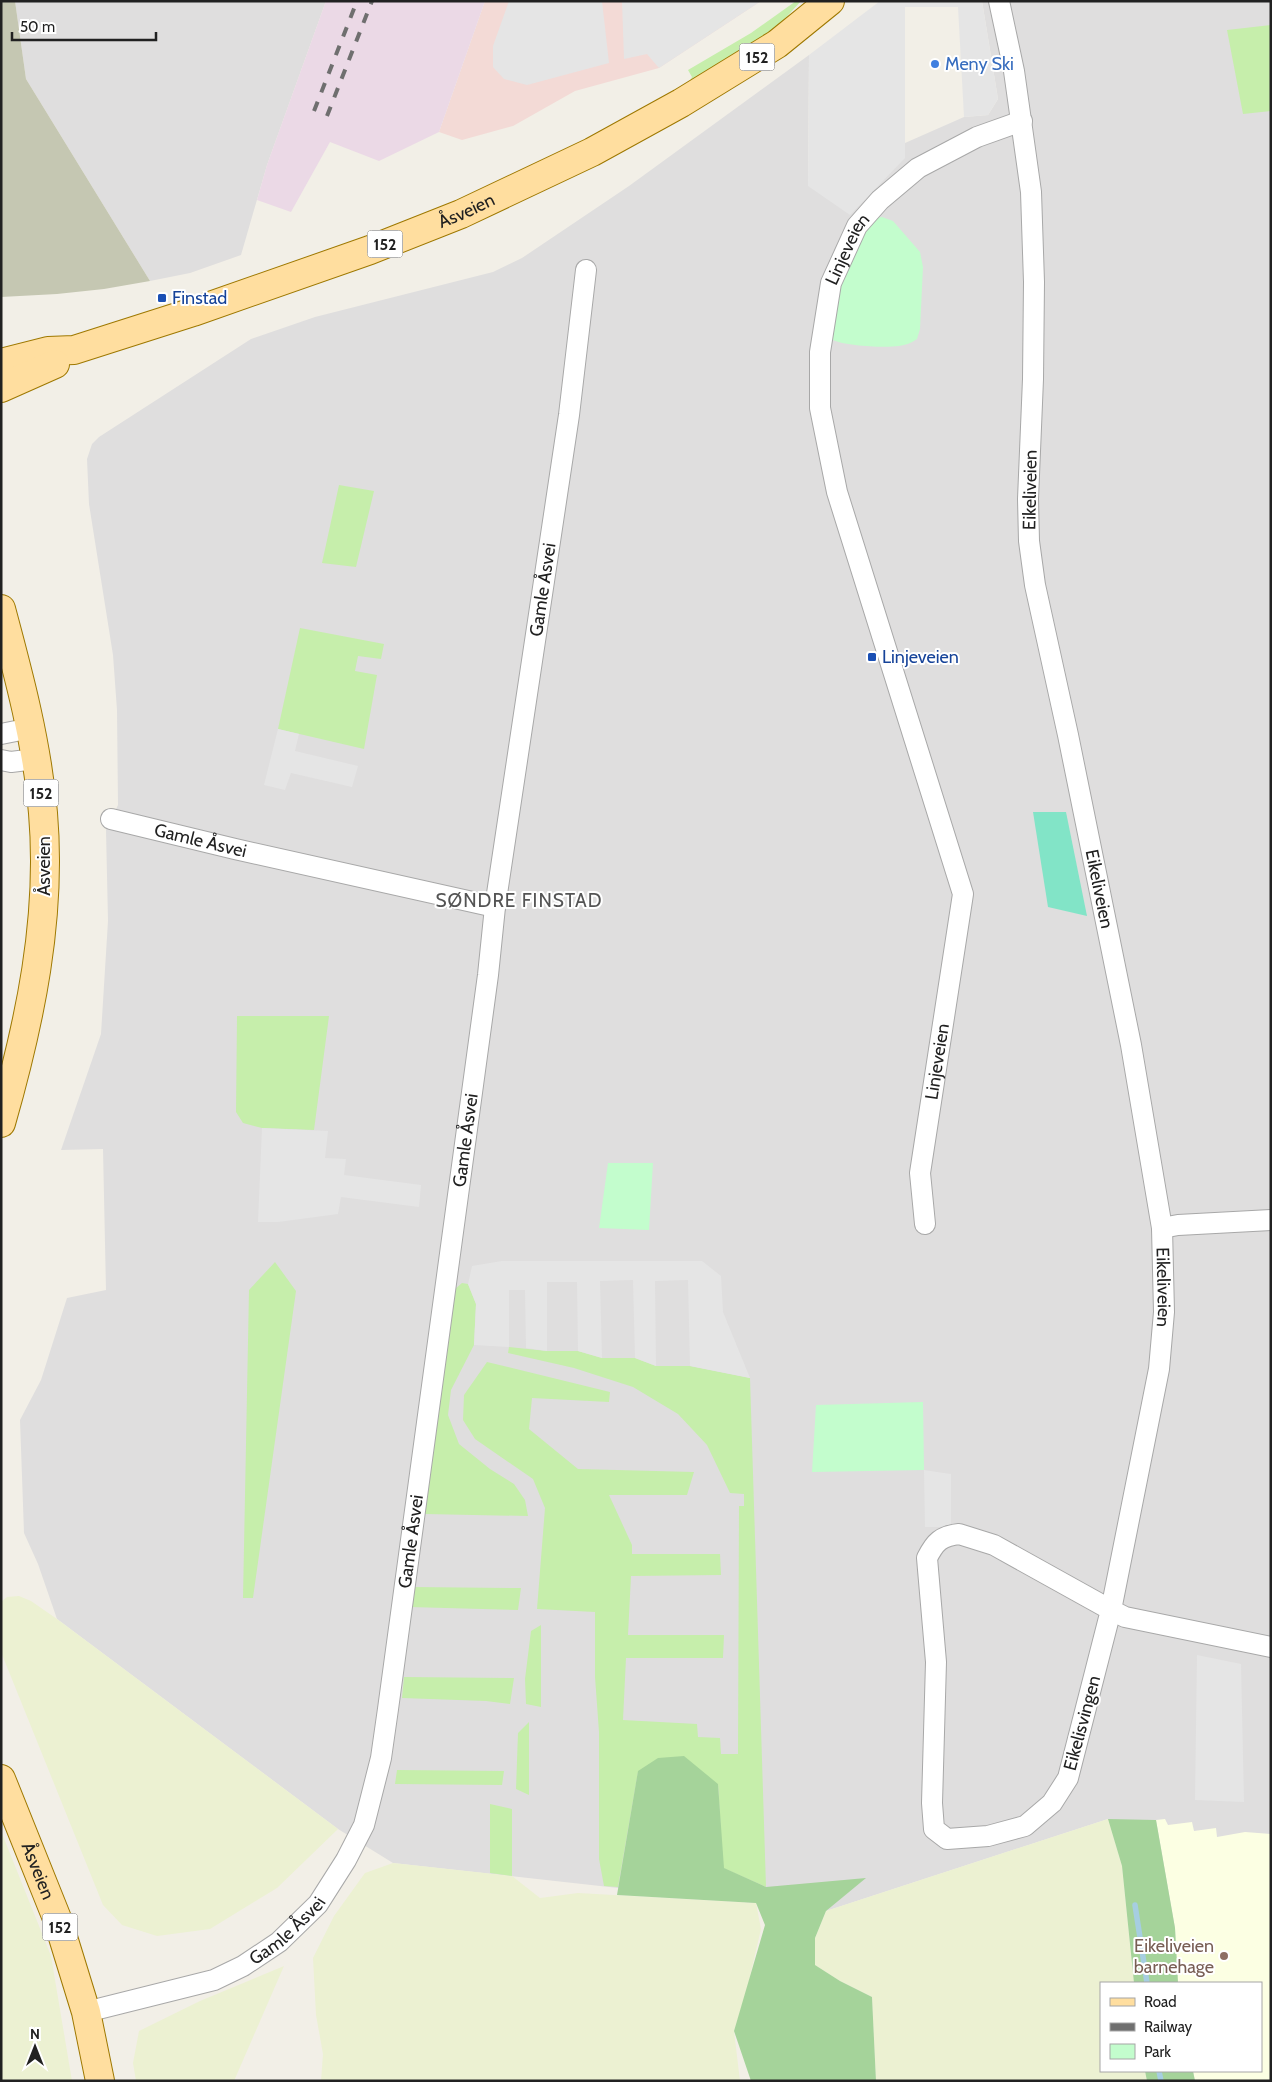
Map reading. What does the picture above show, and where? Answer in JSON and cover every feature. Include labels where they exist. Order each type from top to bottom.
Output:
[{"type":"main road","name":"Åsveien","points":[[1,362],[48,351],[74,350],[202,309],[353,256],[426,228],[505,194],[609,143],[703,91],[777,44],[831,2]]},
{"type":"main road","name":"Åsveien","points":[[1,388],[55,364],[74,350]]},
{"type":"main road","name":"Åsveien","points":[[1,609],[20,678],[31,728],[42,798],[45,879],[42,930],[35,982],[25,1036],[1,1123]]},
{"type":"main road","name":"Åsveien","points":[[1,1779],[58,1921],[86,2012],[100,2081]]},
{"type":"street","name":"Eikeliveien","points":[[999,1],[1006,28],[1022,121],[1031,192],[1034,282],[1028,541],[1035,585],[1070,745],[1131,1045],[1162,1228],[1164,1312],[1159,1369],[1111,1610]]},
{"type":"street","name":"Linjeveien","points":[[925,1224],[920,1173],[963,894],[837,492],[820,408],[820,352],[832,283],[857,226],[880,200],[918,168],[977,137],[1022,121]]},
{"type":"street","name":"Gamle Åsvei","points":[[86,2012],[214,1980],[243,1966],[279,1942],[318,1904],[346,1860],[364,1825],[381,1758],[388,1709],[487,984],[495,907],[568,425],[586,270]]},
{"type":"street","points":[[1,734],[31,728]]},
{"type":"street","points":[[1,760],[11,762],[36,759]]},
{"type":"street","name":"Gamle Åsvei","points":[[112,819],[235,849],[495,907]]},
{"type":"street","points":[[1162,1228],[1178,1225],[1271,1220]]},
{"type":"street","name":"Eikelisvingen","points":[[960,1534],[974,1537],[994,1545],[1111,1610],[1068,1778],[1052,1803],[1026,1826],[988,1836],[947,1839],[934,1829],[932,1803],[936,1662],[927,1558],[933,1546],[939,1538],[948,1535],[960,1534]]},
{"type":"street","points":[[1111,1610],[1125,1617],[1271,1647]]},
{"type":"shaded area","points":[[1,1],[15,1],[26,79],[150,281],[104,289],[1,297]]},
{"type":"shaded area","points":[[15,1],[326,1],[267,165],[241,255],[190,273],[150,281],[26,79]]},
{"type":"shaded area","points":[[326,1],[485,1],[439,132],[379,161],[330,142],[291,212],[257,200],[267,165]]},
{"type":"shaded area","points":[[485,1],[761,1],[659,68],[575,91],[513,126],[462,140],[439,132]]},
{"type":"shaded area","points":[[509,1],[602,1],[609,63],[527,85],[504,79],[493,67],[493,46]]},
{"type":"shaded area","points":[[622,1],[761,1],[659,68],[647,54],[624,59]]},
{"type":"shaded area","points":[[880,1],[982,1],[998,99],[988,115],[964,117],[958,7],[905,7],[905,158],[850,215],[808,186],[809,55]]},
{"type":"shaded area","points":[[982,1],[1271,1],[1271,2081],[1195,2081],[1193,2072],[1262,2072],[1262,1982],[1178,1982],[1175,1928],[1108,1819],[826,1911],[393,1863],[338,1829],[57,1619],[38,1564],[24,1533],[20,1420],[41,1380],[67,1298],[106,1290],[103,1149],[61,1150],[101,1034],[108,921],[106,830],[118,805],[117,710],[113,655],[89,504],[87,459],[92,444],[99,437],[251,339],[315,317],[493,272],[522,258],[629,186],[809,55],[808,186],[905,158],[905,143],[964,117],[988,115],[998,99]]},
{"type":"shaded area","points":[[278,729],[299,734],[295,751],[358,766],[352,787],[291,773],[285,790],[264,785]]},
{"type":"shaded area","points":[[262,1128],[328,1131],[325,1158],[346,1159],[344,1175],[421,1185],[419,1207],[341,1197],[338,1214],[278,1222],[258,1222]]},
{"type":"shaded area","points":[[502,1261],[702,1261],[721,1276],[723,1312],[750,1378],[690,1366],[688,1280],[655,1281],[656,1366],[635,1358],[633,1280],[600,1281],[602,1358],[578,1351],[577,1282],[547,1282],[547,1351],[526,1348],[525,1290],[509,1290],[509,1347],[474,1345],[476,1304],[468,1284],[472,1266]]},
{"type":"shaded area","points":[[924,1470],[951,1474],[951,1527],[925,1527]]},
{"type":"shaded area","points":[[19,1596],[31,1601],[57,1619],[338,1829],[277,1888],[210,1929],[157,1936],[122,1925],[103,1905],[1,1652],[1,1602],[7,1597]]},
{"type":"shaded area","points":[[1197,1655],[1241,1664],[1244,1802],[1195,1800]]},
{"type":"shaded area","points":[[1108,1819],[1122,1866],[1134,1982],[1100,1982],[1100,2072],[1145,2072],[1147,2081],[876,2081],[872,1997],[840,1981],[815,1965],[815,1938],[826,1911]]},
{"type":"shaded area","name":"Eikeliveien barnehage","points":[[1165,1819],[1168,1825],[1192,1822],[1194,1831],[1216,1828],[1217,1837],[1245,1832],[1271,1834],[1271,2081],[1195,2081],[1193,2072],[1262,2072],[1262,1982],[1178,1982],[1175,1928],[1156,1820]]},
{"type":"shaded area","points":[[1,1831],[51,1956],[72,2081],[1,2081]]},
{"type":"shaded area","points":[[393,1863],[512,1876],[540,1898],[578,1893],[756,1903],[761,1929],[747,1989],[734,2031],[740,2081],[321,2081],[323,2054],[316,2015],[313,1958],[334,1916],[365,1873]]},
{"type":"shaded area","points":[[284,1966],[234,2081],[136,2081],[133,2063],[139,2031],[200,2001]]},
{"type":"green space","points":[[796,1],[801,1],[771,34],[688,84],[692,77],[688,70],[751,33]]},
{"type":"green space","points":[[1271,25],[1271,111],[1243,114],[1227,30]]},
{"type":"green space","points":[[882,217],[893,221],[920,252],[923,267],[920,329],[917,339],[904,345],[884,347],[855,345],[833,340],[831,326],[836,294],[858,244],[874,218]]},
{"type":"green space","points":[[339,485],[374,491],[356,567],[322,563]]},
{"type":"green space","points":[[300,628],[384,644],[381,659],[358,656],[355,671],[377,675],[364,749],[278,729]]},
{"type":"green space","points":[[1033,812],[1066,812],[1087,916],[1048,907]]},
{"type":"green space","points":[[237,1016],[329,1016],[314,1130],[262,1128],[243,1123],[236,1112]]},
{"type":"green space","points":[[608,1163],[653,1163],[649,1230],[599,1228]]},
{"type":"green space","points":[[275,1262],[296,1291],[253,1598],[243,1598],[249,1290]]},
{"type":"green space","points":[[462,1283],[468,1284],[476,1304],[474,1345],[451,1390],[448,1415],[459,1444],[490,1469],[514,1484],[525,1500],[528,1516],[424,1514],[455,1289]]},
{"type":"green space","points":[[509,1347],[547,1351],[578,1351],[602,1358],[635,1358],[656,1366],[690,1366],[750,1378],[766,1887],[723,1868],[718,1784],[638,1772],[618,1887],[604,1886],[599,1859],[599,1732],[595,1677],[595,1612],[537,1609],[545,1508],[533,1479],[475,1439],[463,1420],[464,1395],[487,1362],[610,1392],[609,1402],[532,1398],[529,1429],[578,1469],[694,1472],[687,1495],[609,1495],[632,1545],[632,1554],[720,1554],[721,1575],[631,1576],[628,1635],[724,1635],[723,1658],[626,1658],[623,1720],[697,1724],[698,1737],[720,1738],[721,1754],[738,1754],[739,1506],[744,1506],[744,1494],[730,1493],[707,1445],[678,1414],[633,1387],[574,1368],[508,1353]]},
{"type":"green space","points":[[923,1402],[924,1470],[812,1472],[816,1405]]},
{"type":"green space","points":[[413,1587],[521,1588],[518,1610],[409,1607]]},
{"type":"green space","points":[[541,1625],[541,1707],[526,1704],[525,1679],[531,1631]]},
{"type":"green space","points":[[404,1677],[514,1678],[510,1704],[486,1701],[402,1698]]},
{"type":"green space","points":[[529,1722],[529,1795],[516,1789],[518,1733]]},
{"type":"green space","points":[[684,1756],[718,1784],[724,1868],[766,1887],[866,1878],[826,1911],[815,1938],[815,1965],[840,1981],[872,1997],[876,2081],[751,2081],[734,2031],[765,1925],[756,1903],[617,1895],[638,1771],[658,1758]]},
{"type":"green space","points":[[397,1770],[504,1771],[502,1785],[395,1784]]},
{"type":"green space","points":[[490,1804],[512,1809],[512,1876],[490,1873]]},
{"type":"green space","points":[[1108,1819],[1156,1820],[1175,1928],[1178,1982],[1134,1982],[1122,1866]]},
{"type":"green space","points":[[1145,2072],[1193,2072],[1195,2081],[1147,2081]]},
{"type":"waterway","points":[[1135,1905],[1147,1982]]},
{"type":"waterway","points":[[1159,2072],[1161,2081]]},
{"type":"railway","points":[[314,111],[357,1]]},
{"type":"railway","points":[[327,116],[372,1]]},
{"type":"place","name":"Meny Ski","points":[[935,64]]},
{"type":"place","name":"Finstad","points":[[162,298]]},
{"type":"place","name":"Linjeveien","points":[[872,657]]},
{"type":"place","name":"Eikeliveien barnehage","points":[[1224,1956]]},
{"type":"district","name":"SØNDRE FINSTAD","points":[[519,900]]}]
